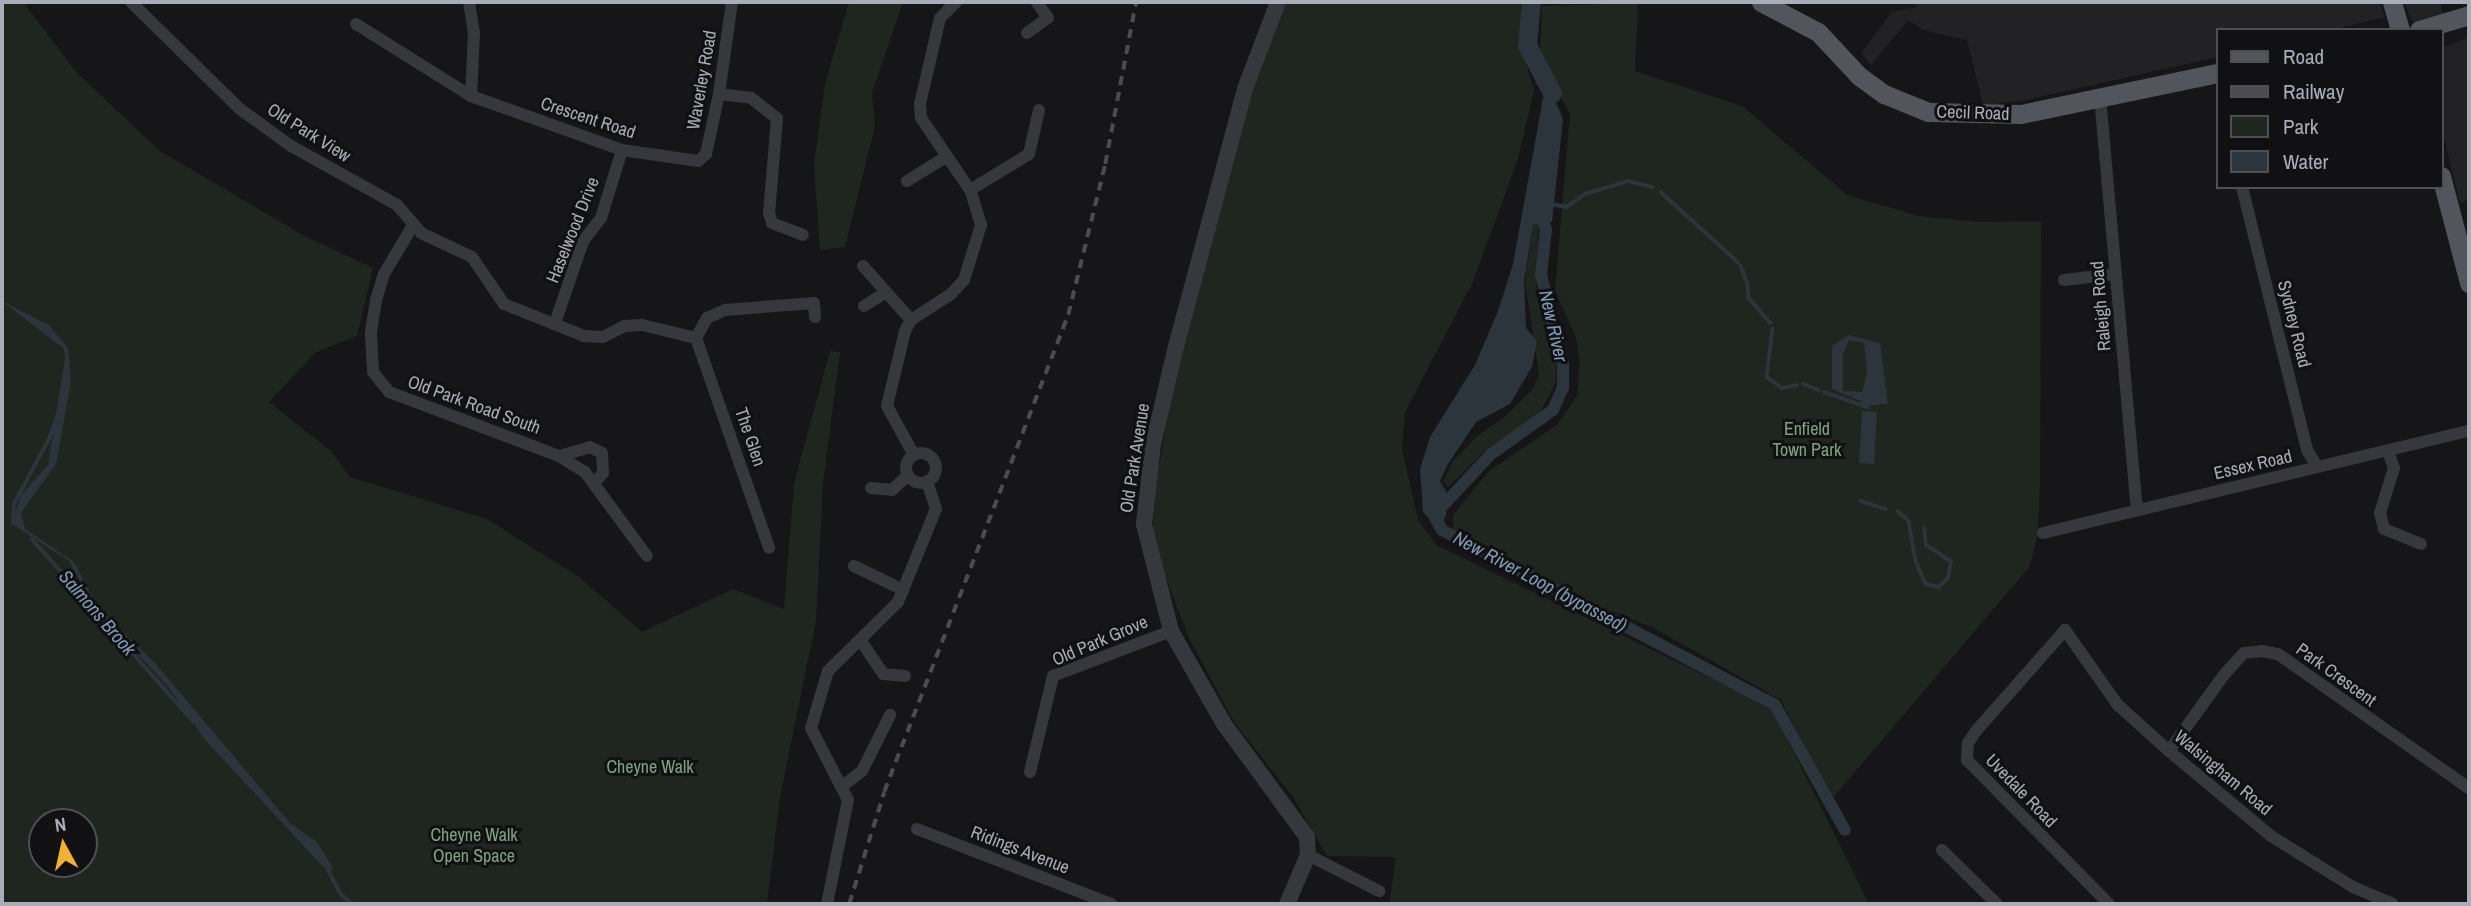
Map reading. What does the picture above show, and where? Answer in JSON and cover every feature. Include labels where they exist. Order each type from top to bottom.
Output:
[{"type":"main road","name":"Cecil Road","points":[[1761,2],[1818,32],[1859,76],[1884,94],[1928,112],[2021,114],[2216,73]]},
{"type":"main road","points":[[2392,2],[2399,28]]},
{"type":"main road","points":[[2426,28],[2468,15]]},
{"type":"main road","points":[[2443,31],[2468,15]]},
{"type":"main road","points":[[2443,184],[2469,283]]},
{"type":"street","name":"Old Park View","points":[[131,2],[240,109],[291,146],[397,205],[412,227],[472,257],[485,270],[504,304],[555,323]]},
{"type":"street","points":[[468,2],[474,33],[471,96]]},
{"type":"street","name":"Waverley Road","points":[[698,161],[706,154],[719,93],[732,2]]},
{"type":"street","points":[[914,455],[887,405],[887,396],[911,320],[951,295],[964,280],[981,225],[970,190],[921,118],[920,104],[940,18],[957,2]]},
{"type":"street","points":[[1027,33],[1048,18],[1037,2]]},
{"type":"street","name":"Old Park Avenue","points":[[1278,2],[1245,89],[1153,445],[1144,524],[1171,631],[1224,724],[1307,837],[1308,855]]},
{"type":"street","name":"Crescent Road","points":[[356,23],[471,96],[622,150],[698,161]]},
{"type":"street","points":[[719,93],[751,98],[776,118],[769,213],[772,223],[803,235]]},
{"type":"street","name":"Raleigh Road","points":[[2100,97],[2137,510]]},
{"type":"street","points":[[970,190],[1029,154],[1040,110]]},
{"type":"street","name":"Haselwood Drive","points":[[555,323],[583,241],[601,218],[622,150]]},
{"type":"street","points":[[907,181],[946,157]]},
{"type":"street","name":"Sydney Road","points":[[2242,189],[2307,450],[2317,466]]},
{"type":"street","name":"Old Park Road South","points":[[412,227],[384,274],[376,300],[371,332],[373,372],[389,393],[559,456],[595,482],[648,556]]},
{"type":"street","points":[[863,266],[911,320]]},
{"type":"street","points":[[2064,280],[2115,274]]},
{"type":"street","points":[[814,290],[815,317]]},
{"type":"street","points":[[864,306],[886,292]]},
{"type":"street","points":[[555,323],[584,336],[603,337],[625,326],[642,325],[696,338],[707,318],[725,310],[814,303]]},
{"type":"street","name":"The Glen","points":[[696,338],[769,548]]},
{"type":"street","name":"Essex Road","points":[[2043,533],[2317,466],[2328,467],[2469,431]]},
{"type":"street","points":[[559,456],[590,447],[602,453],[603,473],[595,482]]},
{"type":"street","points":[[2388,451],[2394,468],[2379,513],[2384,529],[2421,544]]},
{"type":"street","points":[[914,455],[927,455],[935,463],[934,474],[927,482],[916,483],[908,476],[906,465],[914,455]]},
{"type":"street","points":[[871,488],[892,490],[908,476]]},
{"type":"street","points":[[827,904],[848,800],[811,728],[828,671],[888,616],[903,590],[936,509],[927,482]]},
{"type":"street","points":[[853,566],[903,590]]},
{"type":"street","name":"Walsingham Road","points":[[2065,630],[2118,705],[2169,751],[2271,836],[2353,887],[2393,904]]},
{"type":"street","name":"Uvedale Road","points":[[2065,630],[1976,732],[1968,743],[1967,760],[2109,904]]},
{"type":"street","name":"Old Park Grove","points":[[1030,772],[1053,676],[1171,631]]},
{"type":"street","points":[[861,641],[883,674],[905,676]]},
{"type":"street","name":"Park Crescent","points":[[2169,751],[2223,676],[2244,653],[2262,651],[2278,654],[2469,788]]},
{"type":"street","points":[[841,787],[862,771],[890,715]]},
{"type":"street","name":"Ridings Avenue","points":[[917,829],[1111,904]]},
{"type":"street","points":[[1942,850],[1997,904]]},
{"type":"street","points":[[1287,904],[1308,855],[1379,891]]},
{"type":"shaded area","points":[[1917,2],[2379,2],[2385,17],[2339,28],[2216,28],[2216,57],[2027,100],[1983,105],[1967,40],[1923,30],[1908,20],[1871,65],[1861,53],[1892,12],[1916,7]]},
{"type":"shaded area","points":[[2404,2],[2440,2],[2443,14],[2413,23]]},
{"type":"shaded area","points":[[2469,37],[2469,200],[2460,203],[2443,133],[2443,47]]},
{"type":"green space","points":[[2,2],[23,2],[76,72],[160,151],[303,235],[373,268],[357,336],[316,352],[269,402],[331,451],[350,477],[487,519],[579,577],[642,632],[733,589],[784,609],[794,483],[830,351],[840,352],[823,483],[816,621],[780,797],[767,904],[2,904]]},
{"type":"green space","points":[[849,2],[903,2],[872,93],[875,126],[845,247],[820,250],[814,164],[825,84]]},
{"type":"green space","points":[[1285,2],[1523,2],[1520,43],[1534,90],[1518,159],[1472,284],[1405,412],[1402,449],[1418,520],[1436,545],[1772,708],[1869,904],[1389,904],[1396,857],[1327,856],[1293,797],[1234,722],[1189,638],[1153,545],[1154,494],[1180,348],[1255,77]]},
{"type":"green space","name":"Enfield Town Park","points":[[1638,3],[1635,71],[1742,106],[1847,195],[1918,216],[1980,222],[2041,221],[2040,482],[2038,533],[2030,566],[1832,799],[1781,700],[1652,627],[1606,609],[1453,531],[1453,515],[1488,472],[1557,425],[1577,396],[1580,363],[1576,337],[1555,291],[1570,114],[1540,60],[1542,6]]},
{"type":"green space","points":[[1539,222],[1536,286],[1556,347],[1556,382],[1536,420],[1489,447],[1448,487],[1443,482],[1452,463],[1475,438],[1507,415],[1532,390],[1539,375],[1525,281],[1533,225]]},
{"type":"water","points":[[1552,93],[1563,119],[1552,222],[1533,225],[1524,281],[1526,328],[1537,341],[1532,367],[1510,404],[1476,422],[1448,464],[1440,481],[1447,493],[1446,515],[1439,530],[1423,512],[1420,469],[1430,437],[1475,365],[1498,311],[1513,264],[1543,98]]},
{"type":"water","points":[[2,301],[49,325],[68,348],[71,382],[56,464],[21,513],[25,529],[74,562],[98,608],[155,663],[290,823],[317,842],[333,868],[328,872],[206,741],[166,684],[95,609],[69,561],[12,524],[21,495],[48,465],[65,359],[64,349]]},
{"type":"water","points":[[1849,335],[1880,343],[1888,404],[1861,406],[1861,401],[1832,389],[1832,346]],"holes":[[[1849,340],[1864,343],[1867,372],[1862,392],[1843,391],[1843,354]]]},
{"type":"water","points":[[1862,411],[1877,412],[1874,464],[1859,463]]},
{"type":"waterway","name":"New River","points":[[1531,2],[1527,45],[1552,93]]},
{"type":"waterway","points":[[1550,204],[1567,207],[1585,194],[1628,181],[1652,187]]},
{"type":"waterway","points":[[1661,192],[1738,262]]},
{"type":"waterway","name":"New River","points":[[1436,513],[1491,454],[1553,410],[1563,388],[1563,365],[1541,275],[1546,229],[1537,207]]},
{"type":"waterway","points":[[1741,266],[1748,284]]},
{"type":"waterway","points":[[1748,286],[1749,298],[1771,323]]},
{"type":"waterway","points":[[1773,329],[1767,377],[1782,388],[1797,385]]},
{"type":"waterway","points":[[1803,384],[1819,390]]},
{"type":"waterway","points":[[1824,392],[1867,407]]},
{"type":"waterway","name":"Salmons Brook","points":[[13,523],[14,504],[49,439],[60,409]]},
{"type":"waterway","points":[[1861,501],[1886,509]]},
{"type":"waterway","points":[[1898,511],[1909,521],[1916,561],[1926,584],[1939,587],[1948,578],[1951,562],[1926,545],[1924,529]]},
{"type":"waterway","name":"New River Loop (bypassed)","points":[[1433,514],[1442,530],[1775,705],[1845,830]]},
{"type":"waterway","name":"Salmons Brook","points":[[32,539],[194,722]]},
{"type":"waterway","name":"Salmons Brook","points":[[328,869],[341,894],[353,904]]},
{"type":"railway","points":[[849,904],[884,792],[1068,315],[1105,164],[1136,2]]},
{"type":"park label","name":"Cheyne Walk","points":[[650,767]]},
{"type":"park label","name":"Cheyne Walk Open Space","points":[[474,846]]}]
